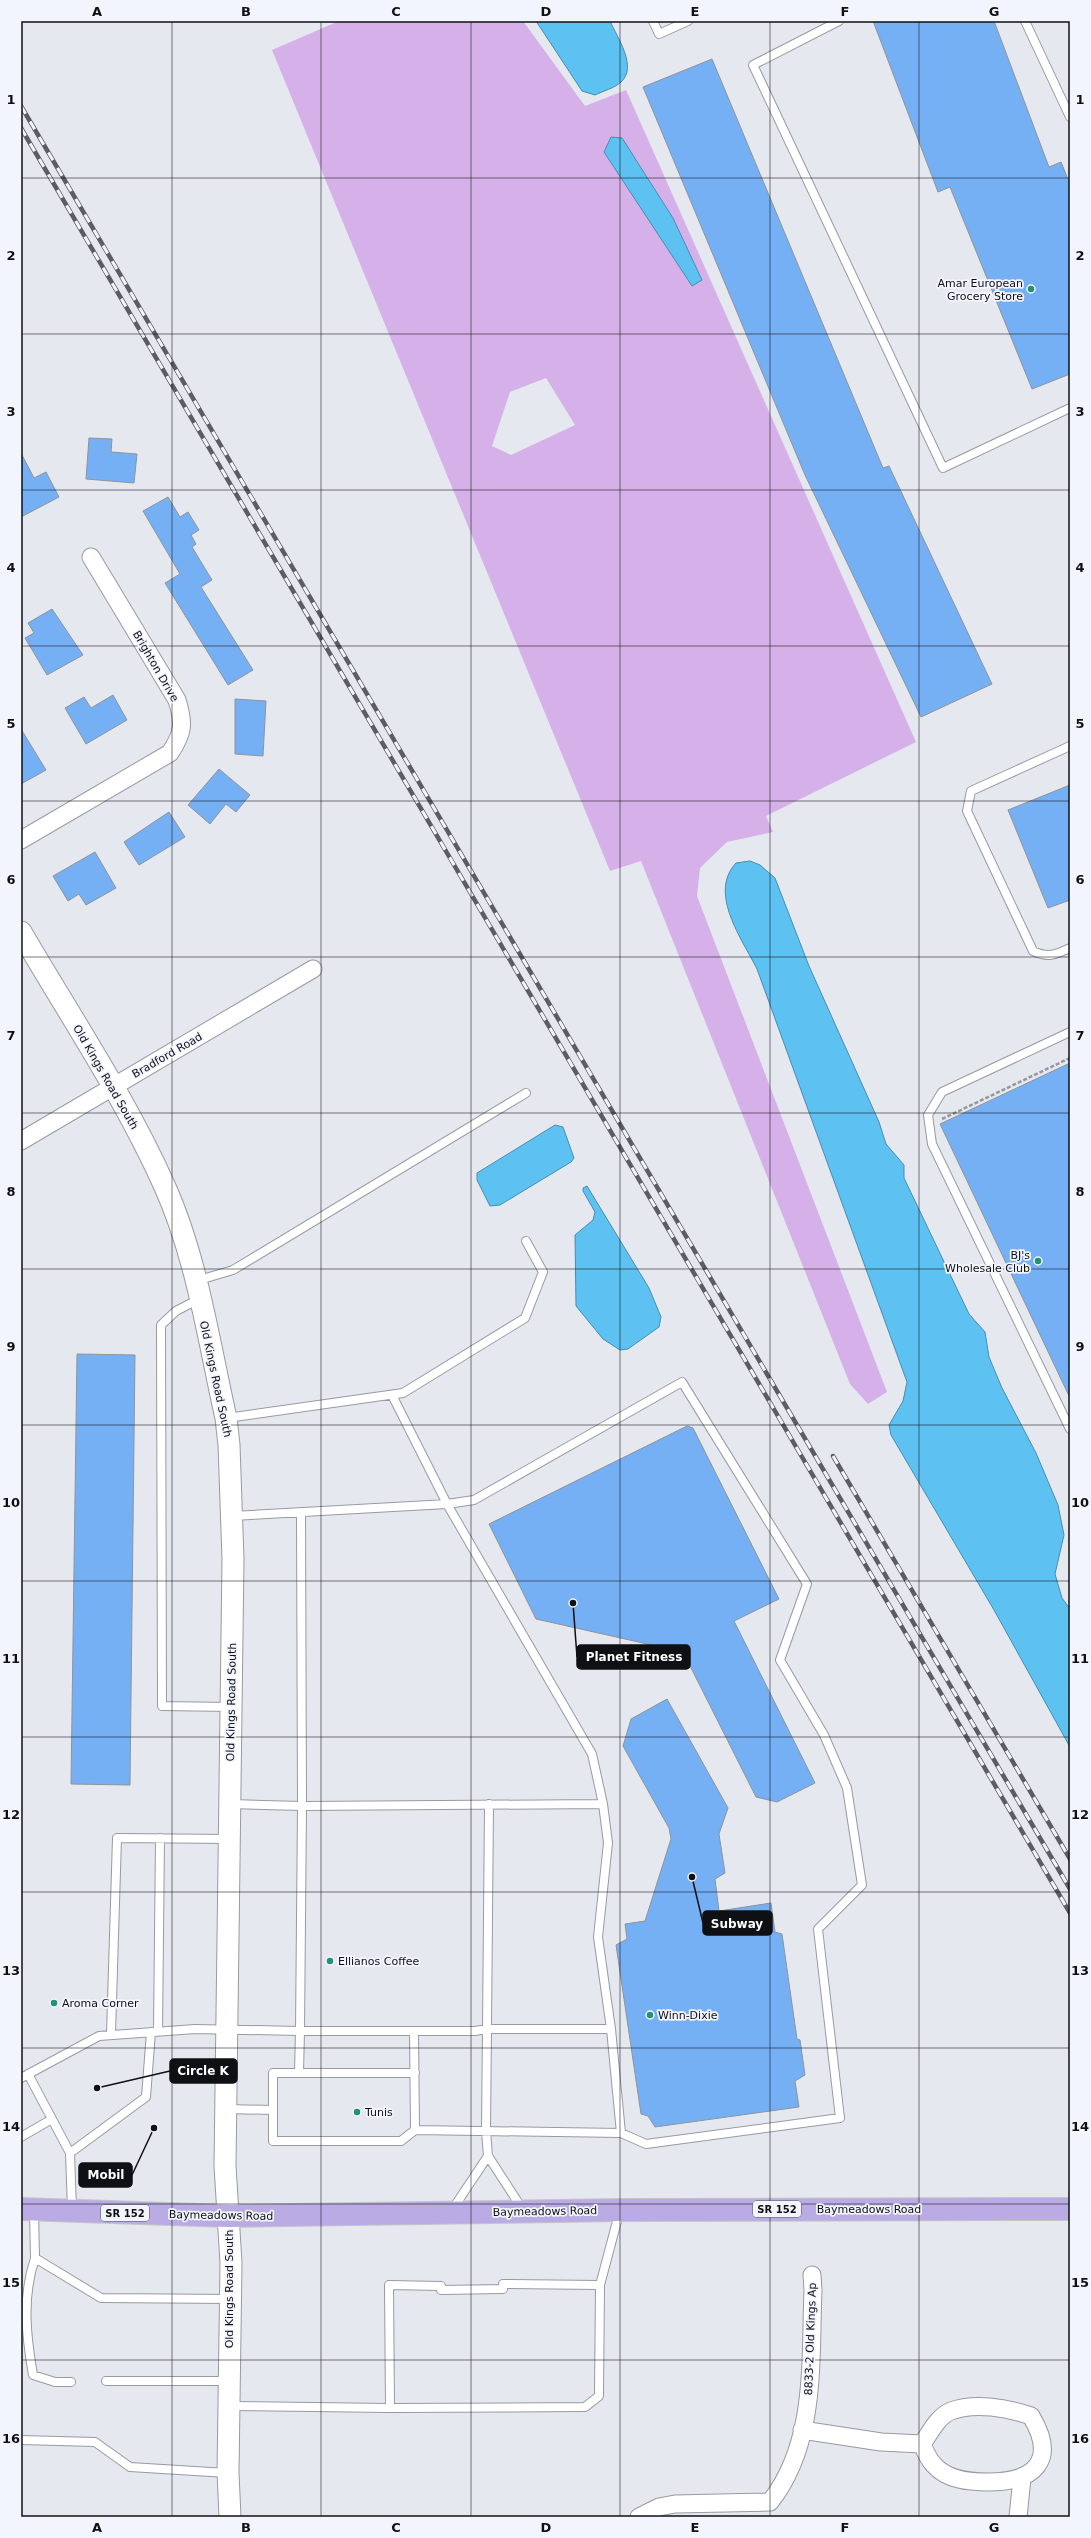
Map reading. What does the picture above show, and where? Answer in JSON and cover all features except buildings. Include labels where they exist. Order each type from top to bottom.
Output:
[{"type":"main road","name":"Baymeadows Road","points":[[28,2210],[229,2216],[620,2210],[1070,2209]]},
{"type":"street","name":"Brighton Drive","points":[[21,840],[170,752],[181,737],[182,717],[176,700],[91,557]]},
{"type":"street","name":"Old Kings Road South","points":[[21,932],[112,1087],[165,1188],[181,1229],[197,1290],[226,1418],[232,1516],[230,1839],[225,2109],[225,2166],[229,2216],[231,2299],[228,2473],[230,2517]]},
{"type":"street","name":"Bradford Road","points":[[21,1141],[313,969]]},
{"type":"street","name":"8833-2 Old Kings Ap","points":[[640,2517],[659,2507],[675,2504],[770,2502],[783,2485],[802,2430],[810,2395],[814,2290],[812,2275]]},
{"type":"street","points":[[976,2408],[1018,2411],[1031,2416],[1040,2431],[1043,2454],[1038,2464],[1022,2478],[1010,2482],[980,2482],[952,2478],[934,2466],[922,2444],[941,2418],[951,2411],[976,2408]]},
{"type":"street","points":[[802,2430],[881,2442],[922,2444]]},
{"type":"street","points":[[1018,2517],[1022,2478]]},
{"type":"lane","points":[[653,21],[659,34],[688,21]]},
{"type":"lane","points":[[839,21],[754,65],[943,468],[1070,408]]},
{"type":"lane","points":[[1024,21],[1070,117]]},
{"type":"lane","points":[[1070,746],[971,791],[967,810],[1033,951],[1045,956],[1052,956],[1070,948]]},
{"type":"lane","points":[[1070,1032],[942,1092],[928,1115],[932,1144],[1070,1430]]},
{"type":"lane","points":[[231,1708],[162,1706],[161,1325],[197,1290],[233,1270],[526,1093]]},
{"type":"lane","points":[[226,1418],[403,1393],[524,1318],[543,1272],[526,1241]]},
{"type":"lane","points":[[232,1516],[447,1504],[474,1500],[682,1382],[807,1584],[780,1660],[824,1735],[847,1788],[862,1885],[818,1929],[840,2118],[646,2144],[621,2133],[415,2130],[401,2141],[273,2141],[273,2073],[415,2073]]},
{"type":"lane","points":[[392,1395],[447,1504],[592,1754],[603,1804],[608,1842],[598,1937],[611,2030],[621,2133]]},
{"type":"lane","points":[[299,2073],[302,1806],[301,1512]]},
{"type":"lane","points":[[230,1804],[302,1806],[603,1804]]},
{"type":"lane","points":[[489,1804],[486,2131],[488,2156],[524,2211]]},
{"type":"lane","points":[[111,2034],[117,1838],[230,1839]]},
{"type":"lane","points":[[70,2154],[146,2097],[154,2032],[160,1838]]},
{"type":"lane","points":[[72,2211],[70,2154],[52,2119],[25,2076],[99,2036],[111,2034],[226,2030],[475,2032],[487,2029],[611,2030]]},
{"type":"lane","points":[[414,2031],[415,2130]]},
{"type":"lane","points":[[225,2109],[273,2110]]},
{"type":"lane","points":[[21,2137],[52,2119]]},
{"type":"lane","points":[[450,2213],[488,2156]]},
{"type":"lane","points":[[28,2210],[35,2258],[26,2290],[26,2337],[33,2375],[55,2382],[71,2382]]},
{"type":"lane","points":[[229,2406],[390,2408],[585,2407],[598,2396],[600,2285],[620,2210]]},
{"type":"lane","points":[[35,2258],[101,2298],[231,2299]]},
{"type":"lane","points":[[390,2408],[389,2285],[441,2288],[600,2285]]},
{"type":"lane","points":[[106,2381],[229,2381]]},
{"type":"lane","points":[[21,2440],[94,2442],[130,2467],[228,2473]]},
{"type":"path","points":[[929,1125],[1070,1058]]},
{"type":"shaded area","points":[[339,21],[523,21],[585,106],[626,90],[916,742],[766,816],[773,832],[727,842],[700,868],[697,896],[887,1392],[868,1404],[850,1384],[641,861],[610,871],[272,50]],"holes":[[[546,378],[575,425],[511,455],[492,446],[510,392]]]},
{"type":"water","points":[[536,21],[610,21],[621,43],[627,60],[626,76],[616,86],[595,95],[582,91]]},
{"type":"water","points":[[611,137],[622,138],[673,218],[702,280],[692,286],[604,152]]},
{"type":"water","points":[[750,861],[760,865],[775,878],[809,966],[879,1122],[886,1144],[904,1165],[904,1178],[969,1314],[985,1332],[989,1357],[1002,1388],[1036,1453],[1058,1505],[1064,1535],[1055,1574],[1062,1598],[1070,1609],[1070,1747],[994,1610],[891,1435],[889,1425],[903,1401],[907,1382],[757,969],[736,930],[726,902],[725,888],[728,875],[736,863]]},
{"type":"water","points":[[555,1125],[563,1127],[574,1158],[571,1162],[500,1205],[490,1206],[477,1180],[477,1173]]},
{"type":"water","points":[[587,1186],[649,1288],[661,1317],[659,1327],[628,1349],[620,1350],[603,1339],[576,1306],[575,1235],[593,1220],[595,1212],[583,1191],[583,1188]]},
{"type":"railway","points":[[21,106],[1070,1889]]},
{"type":"railway","points":[[21,128],[1070,1913]]},
{"type":"railway","points":[[833,1456],[1070,1859]]},
{"type":"place","name":"Amar European Grocery Store","points":[[1031,289]]},
{"type":"place","name":"BJ's Wholesale Club","points":[[1038,1261]]},
{"type":"place","name":"Planet Fitness","points":[[573,1603]]},
{"type":"place","name":"Subway","points":[[692,1877]]},
{"type":"place","name":"Ellianos Coffee","points":[[330,1961]]},
{"type":"place","name":"Aroma Corner","points":[[54,2003]]},
{"type":"place","name":"Winn-Dixie","points":[[650,2015]]},
{"type":"place","name":"Circle K","points":[[97,2088]]},
{"type":"place","name":"Tunis","points":[[357,2112]]},
{"type":"place","name":"Mobil","points":[[154,2128]]}]
